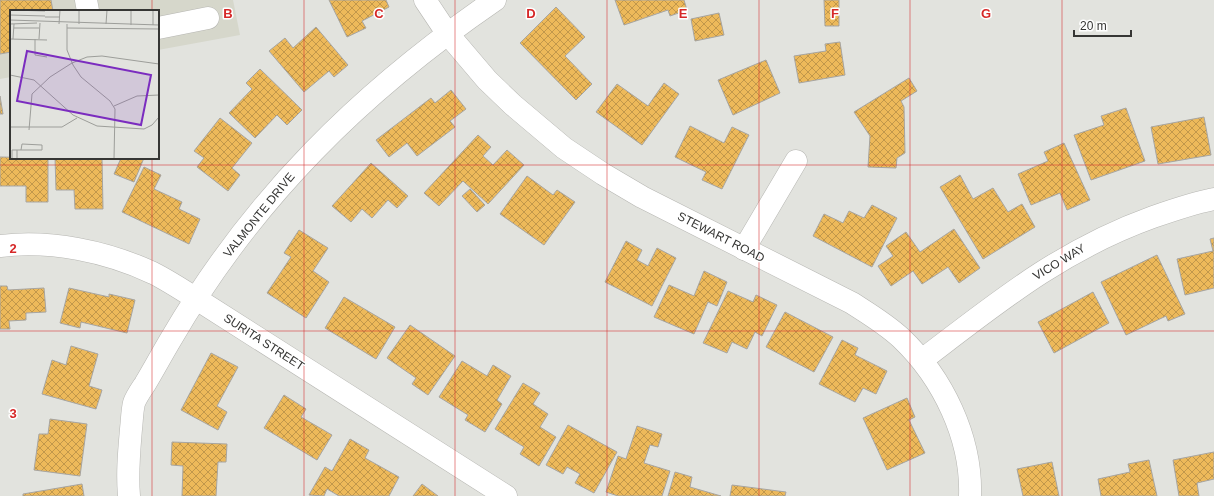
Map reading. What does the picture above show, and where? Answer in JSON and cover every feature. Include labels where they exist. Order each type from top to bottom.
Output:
[{"type":"street","points":[[86,0],[88,10]]},
{"type":"street","name":"STEWART ROAD","points":[[425,0],[447,33],[482,75],[512,105],[564,148],[603,174],[642,197],[852,303],[877,319],[901,338],[922,360],[939,385],[953,413],[966,456],[970,496]]},
{"type":"street","name":"VALMONTE DRIVE","points":[[129,496],[127,471],[134,402],[195,298],[232,246],[256,215],[315,148],[354,110],[395,74],[447,33],[495,0]]},
{"type":"street","points":[[159,28],[208,18]]},
{"type":"street","points":[[744,249],[796,161]]},
{"type":"street","name":"VICO WAY","points":[[922,360],[1025,282],[1088,244],[1173,210],[1214,199]]},
{"type":"street","name":"SURITA STREET","points":[[0,246],[36,244],[96,253],[126,262],[154,273],[506,496]]},
{"type":"shaded area","points":[[0,0],[233,0],[240,35],[159,50],[159,10],[10,10],[10,77],[0,79]]},
{"type":"building","points":[[0,0],[51,0],[53,10],[10,10],[10,52],[0,54]]},
{"type":"building","points":[[329,0],[386,0],[389,7],[362,21],[366,28],[347,37]]},
{"type":"building","points":[[615,0],[684,0],[687,10],[670,16],[668,10],[624,25]]},
{"type":"building","points":[[824,0],[839,0],[839,26],[825,26]]},
{"type":"building","points":[[556,7],[585,37],[565,56],[592,84],[576,100],[520,43]]},
{"type":"building","points":[[719,13],[724,35],[695,41],[691,19]]},
{"type":"building","points":[[316,27],[348,65],[334,77],[329,71],[304,92],[269,51],[285,38],[293,48]]},
{"type":"building","points":[[840,42],[845,75],[799,83],[794,56],[826,51],[825,44]]},
{"type":"building","points":[[766,60],[780,93],[733,115],[718,80]]},
{"type":"building","points":[[260,69],[302,110],[287,125],[277,115],[255,138],[229,113],[252,89],[246,83]]},
{"type":"building","points":[[909,78],[917,91],[901,101],[904,107],[905,153],[897,158],[896,168],[868,167],[870,136],[854,112]]},
{"type":"building","points":[[664,83],[679,94],[642,145],[596,112],[617,84],[648,106]]},
{"type":"building","points":[[451,90],[466,109],[450,121],[455,127],[417,156],[407,143],[389,157],[376,140],[431,98],[435,103]]},
{"type":"building","points":[[0,96],[3,114],[0,114]]},
{"type":"building","points":[[1126,108],[1145,161],[1091,180],[1074,135],[1104,125],[1101,116]]},
{"type":"building","points":[[1204,117],[1211,155],[1158,164],[1151,127]]},
{"type":"building","points":[[220,118],[252,143],[232,168],[240,175],[228,191],[197,167],[204,158],[194,151]]},
{"type":"building","points":[[690,126],[724,143],[732,127],[749,135],[722,189],[702,180],[706,172],[675,157]]},
{"type":"building","points":[[478,135],[491,147],[483,156],[493,165],[507,150],[524,165],[488,204],[463,181],[439,206],[424,193]]},
{"type":"building","points":[[1064,143],[1090,200],[1067,210],[1060,193],[1031,205],[1018,174],[1048,161],[1044,152]]},
{"type":"building","points":[[0,157],[10,157],[10,159],[48,159],[48,202],[26,202],[26,186],[0,186]]},
{"type":"building","points":[[55,159],[102,159],[103,209],[75,209],[74,190],[56,190]]},
{"type":"building","points":[[121,159],[144,159],[134,182],[114,174]]},
{"type":"building","points":[[371,163],[408,196],[397,208],[388,200],[372,218],[362,209],[351,222],[332,206]]},
{"type":"building","points":[[144,167],[161,175],[154,189],[182,202],[179,209],[200,219],[189,244],[122,212]]},
{"type":"building","points":[[960,175],[973,199],[993,188],[1008,212],[1022,204],[1035,227],[983,259],[940,187]]},
{"type":"building","points":[[527,176],[553,195],[557,190],[575,202],[544,245],[500,214]]},
{"type":"building","points":[[470,189],[485,205],[477,212],[462,196]]},
{"type":"building","points":[[872,205],[897,218],[872,267],[813,236],[824,214],[843,223],[849,211],[864,218]]},
{"type":"building","points":[[954,229],[980,268],[959,283],[948,267],[922,284],[913,271],[891,286],[878,266],[893,256],[886,246],[906,232],[920,252]]},
{"type":"building","points":[[299,230],[328,248],[313,271],[329,282],[306,318],[267,293],[291,257],[284,253]]},
{"type":"building","points":[[1214,238],[1214,288],[1185,295],[1177,259],[1213,251],[1210,239]]},
{"type":"building","points":[[626,241],[642,250],[637,260],[648,266],[657,248],[676,258],[652,306],[605,282]]},
{"type":"building","points":[[1157,255],[1185,314],[1168,321],[1166,316],[1126,335],[1101,282]]},
{"type":"building","points":[[704,271],[727,282],[717,306],[708,302],[694,334],[654,317],[669,285],[694,296]]},
{"type":"building","points":[[0,286],[7,286],[8,290],[44,288],[46,312],[26,313],[26,320],[9,321],[10,329],[0,329]]},
{"type":"building","points":[[69,288],[109,297],[109,294],[135,300],[127,333],[81,322],[80,328],[60,323]]},
{"type":"building","points":[[728,291],[753,302],[756,295],[777,305],[762,336],[755,332],[747,349],[732,342],[727,353],[703,343]]},
{"type":"building","points":[[1093,292],[1109,323],[1054,353],[1038,322]]},
{"type":"building","points":[[344,297],[395,327],[376,359],[325,328]]},
{"type":"building","points":[[785,312],[833,337],[814,372],[766,347]]},
{"type":"building","points":[[410,325],[455,356],[428,395],[412,384],[416,378],[387,358]]},
{"type":"building","points":[[842,340],[858,348],[855,355],[887,371],[876,394],[863,388],[855,402],[819,384]]},
{"type":"building","points":[[71,346],[98,354],[89,386],[102,390],[96,409],[42,394],[52,360],[66,365]]},
{"type":"building","points":[[211,353],[238,367],[217,406],[227,412],[218,430],[181,410]]},
{"type":"building","points":[[462,361],[487,376],[493,365],[511,376],[497,400],[502,404],[485,432],[465,420],[468,415],[439,397]]},
{"type":"building","points":[[523,383],[540,393],[533,404],[548,414],[540,427],[556,437],[539,466],[520,454],[524,447],[495,429]]},
{"type":"building","points":[[284,395],[306,409],[301,417],[332,435],[317,460],[264,428]]},
{"type":"building","points":[[907,398],[915,417],[909,420],[925,453],[887,470],[863,418]]},
{"type":"building","points":[[50,419],[87,424],[80,476],[34,470],[39,434],[48,434]]},
{"type":"building","points":[[568,425],[617,452],[594,493],[575,483],[580,474],[567,467],[563,474],[546,465]]},
{"type":"building","points":[[637,426],[662,434],[658,447],[650,445],[644,463],[670,471],[662,496],[618,496],[606,492],[618,456],[626,459]]},
{"type":"building","points":[[350,439],[369,450],[365,458],[399,477],[389,496],[339,496],[327,489],[324,496],[309,495],[325,467],[332,471]]},
{"type":"building","points":[[172,442],[227,444],[226,462],[218,462],[216,496],[182,496],[183,466],[171,465]]},
{"type":"building","points":[[1214,452],[1214,479],[1197,483],[1199,496],[1179,496],[1173,460]]},
{"type":"building","points":[[1149,460],[1157,496],[1101,496],[1098,479],[1130,472],[1128,464]]},
{"type":"building","points":[[1052,462],[1059,496],[1023,496],[1017,469]]},
{"type":"building","points":[[675,472],[692,477],[690,487],[721,496],[668,496]]},
{"type":"building","points":[[82,484],[84,496],[23,496],[23,494]]},
{"type":"building","points":[[422,484],[438,496],[413,496]]},
{"type":"building","points":[[732,485],[786,492],[785,496],[730,496]]}]
